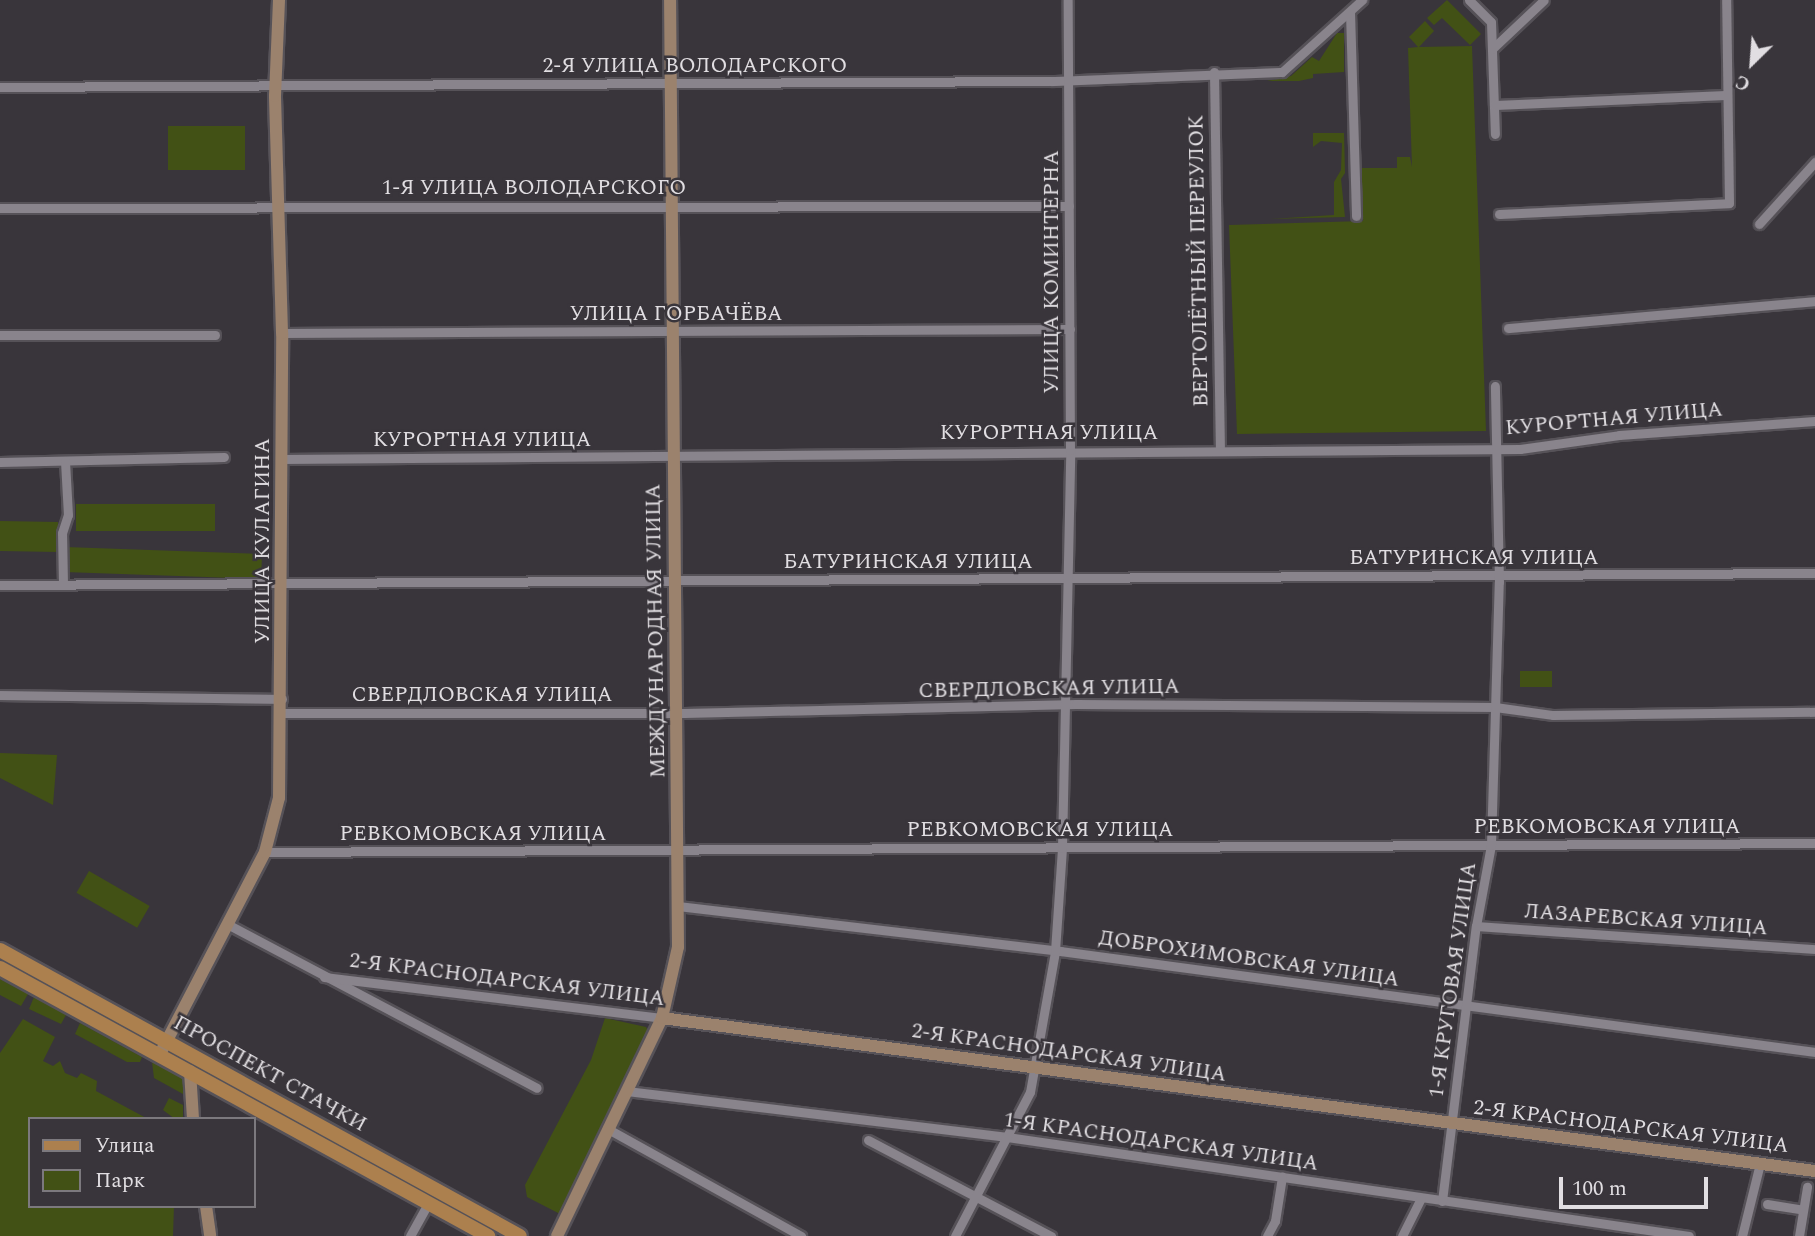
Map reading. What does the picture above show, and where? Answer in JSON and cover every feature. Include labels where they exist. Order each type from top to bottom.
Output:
[{"type":"main road","name":"ПРОСПЕКТ СТАЧКИ","points":[[0,950],[520,1236]]},
{"type":"main road","name":"ПРОСПЕКТ СТАЧКИ","points":[[0,968],[488,1236]]},
{"type":"street","name":"УЛИЦА КУЛАГИНА","points":[[160,1054],[265,852],[279,798],[282,706],[282,333],[275,205],[275,85],[279,0]]},
{"type":"street","name":"МЕЖДУНАРОДНАЯ УЛИЦА","points":[[557,1236],[662,1018],[673,984],[678,851],[671,332],[670,0]]},
{"type":"street","name":"УЛИЦА КОМИНТЕРНА","points":[[955,1236],[1007,1138],[1037,1069],[1055,951],[1062,848],[1070,450],[1068,0]]},
{"type":"street","name":"2-Я УЛИЦА ВОЛОДАРСКОГО","points":[[0,87],[671,85],[1069,78],[1288,70],[1362,0]]},
{"type":"street","points":[[1469,0],[1505,35]]},
{"type":"street","points":[[1492,49],[1544,0]]},
{"type":"street","points":[[1499,214],[1729,203],[1726,0]]},
{"type":"street","points":[[1350,12],[1356,216]]},
{"type":"street","points":[[1491,22],[1495,134]]},
{"type":"street","name":"ВЕРТОЛЁТНЫЙ ПЕРЕУЛОК","points":[[1214,72],[1220,450]]},
{"type":"street","points":[[1494,104],[1727,95]]},
{"type":"street","points":[[1759,224],[1815,162]]},
{"type":"street","name":"1-Я УЛИЦА ВОЛОДАРСКОГО","points":[[0,208],[275,205],[1069,206]]},
{"type":"street","points":[[1508,328],[1815,301]]},
{"type":"street","name":"УЛИЦА ГОРБАЧЁВА","points":[[282,333],[1070,329]]},
{"type":"street","points":[[0,335],[215,335]]},
{"type":"street","name":"1-Я КРУГОВАЯ УЛИЦА","points":[[1442,1200],[1476,926],[1491,845],[1499,576],[1499,447],[1495,386]]},
{"type":"street","name":"КУРОРТНАЯ УЛИЦА","points":[[281,458],[1499,447],[1815,421]]},
{"type":"street","points":[[0,462],[224,457]]},
{"type":"street","points":[[63,584],[62,533],[68,515],[65,460]]},
{"type":"street","name":"БАТУРИНСКАЯ УЛИЦА","points":[[0,585],[282,581],[1067,580],[1815,573]]},
{"type":"street","name":"СВЕРДЛОВСКАЯ УЛИЦА","points":[[0,695],[282,706],[676,713],[1066,704],[1495,707],[1553,715],[1815,712]]},
{"type":"street","name":"РЕВКОМОВСКАЯ УЛИЦА","points":[[265,852],[1815,843]]},
{"type":"street","name":"ДОБРОХИМОВСКАЯ УЛИЦА","points":[[678,906],[1055,951],[1815,1052]]},
{"type":"street","points":[[229,925],[318,976],[537,1088]]},
{"type":"street","name":"ЛАЗАРЕВСКАЯ УЛИЦА","points":[[1476,926],[1815,949]]},
{"type":"street","name":"2-Я КРАСНОДАРСКАЯ УЛИЦА","points":[[318,976],[662,1018],[1815,1171]]},
{"type":"street","points":[[190,1071],[193,1117]]},
{"type":"street","name":"1-Я КРАСНОДАРСКАЯ УЛИЦА","points":[[626,1091],[1007,1138],[1442,1200],[1618,1231],[1689,1236]]},
{"type":"street","points":[[608,1129],[801,1236]]},
{"type":"street","points":[[868,1140],[1051,1236]]},
{"type":"street","points":[[1742,1236],[1760,1163]]},
{"type":"street","points":[[1266,1236],[1275,1221],[1282,1177]]},
{"type":"street","points":[[1799,1236],[1807,1187]]},
{"type":"street","points":[[1402,1236],[1421,1198]]},
{"type":"street","points":[[410,1236],[428,1203]]},
{"type":"street","points":[[1767,1205],[1803,1210]]},
{"type":"street","points":[[206,1208],[210,1236]]},
{"type":"green space","points":[[1447,0],[1481,34],[1470,45],[1442,18],[1434,25],[1427,18]]},
{"type":"green space","points":[[1425,21],[1434,31],[1419,47],[1472,46],[1486,431],[1237,434],[1229,225],[1363,221],[1361,168],[1397,168],[1397,157],[1410,157],[1412,167],[1408,48],[1418,47],[1409,37]]},
{"type":"green space","points":[[1337,33],[1344,33],[1344,72],[1313,74],[1313,78],[1299,81],[1267,81],[1291,76],[1312,57],[1319,61]]},
{"type":"green space","points":[[168,126],[245,126],[245,170],[168,170]]},
{"type":"green space","points":[[1313,133],[1344,133],[1345,173],[1341,179],[1345,217],[1269,219],[1334,215],[1334,182],[1341,170],[1342,143],[1321,141],[1313,147]]},
{"type":"green space","points":[[76,504],[215,504],[215,531],[76,531]]},
{"type":"green space","points":[[0,521],[58,522],[57,552],[0,551]]},
{"type":"green space","points":[[65,547],[262,554],[261,579],[64,572]]},
{"type":"green space","points":[[1520,671],[1552,671],[1552,687],[1520,687]]},
{"type":"green space","points":[[0,753],[57,755],[53,805],[0,778]]},
{"type":"green space","points":[[89,871],[150,906],[137,928],[76,893]]},
{"type":"green space","points":[[0,979],[28,994],[21,1006],[0,995]]},
{"type":"green space","points":[[34,997],[66,1015],[61,1024],[29,1009]]},
{"type":"green space","points":[[605,1018],[646,1027],[649,1033],[560,1214],[527,1197],[525,1185],[591,1060]]},
{"type":"green space","points":[[23,1019],[55,1037],[43,1061],[53,1066],[60,1061],[65,1073],[77,1078],[81,1073],[97,1081],[96,1091],[144,1117],[28,1117],[28,1208],[174,1208],[173,1236],[0,1236],[0,1053]]},
{"type":"green space","points":[[80,1023],[142,1057],[140,1062],[127,1062],[75,1034]]},
{"type":"green space","points":[[152,1062],[183,1079],[183,1094],[154,1078]]},
{"type":"green space","points":[[169,1098],[183,1105],[183,1117],[172,1117],[163,1110]]}]
